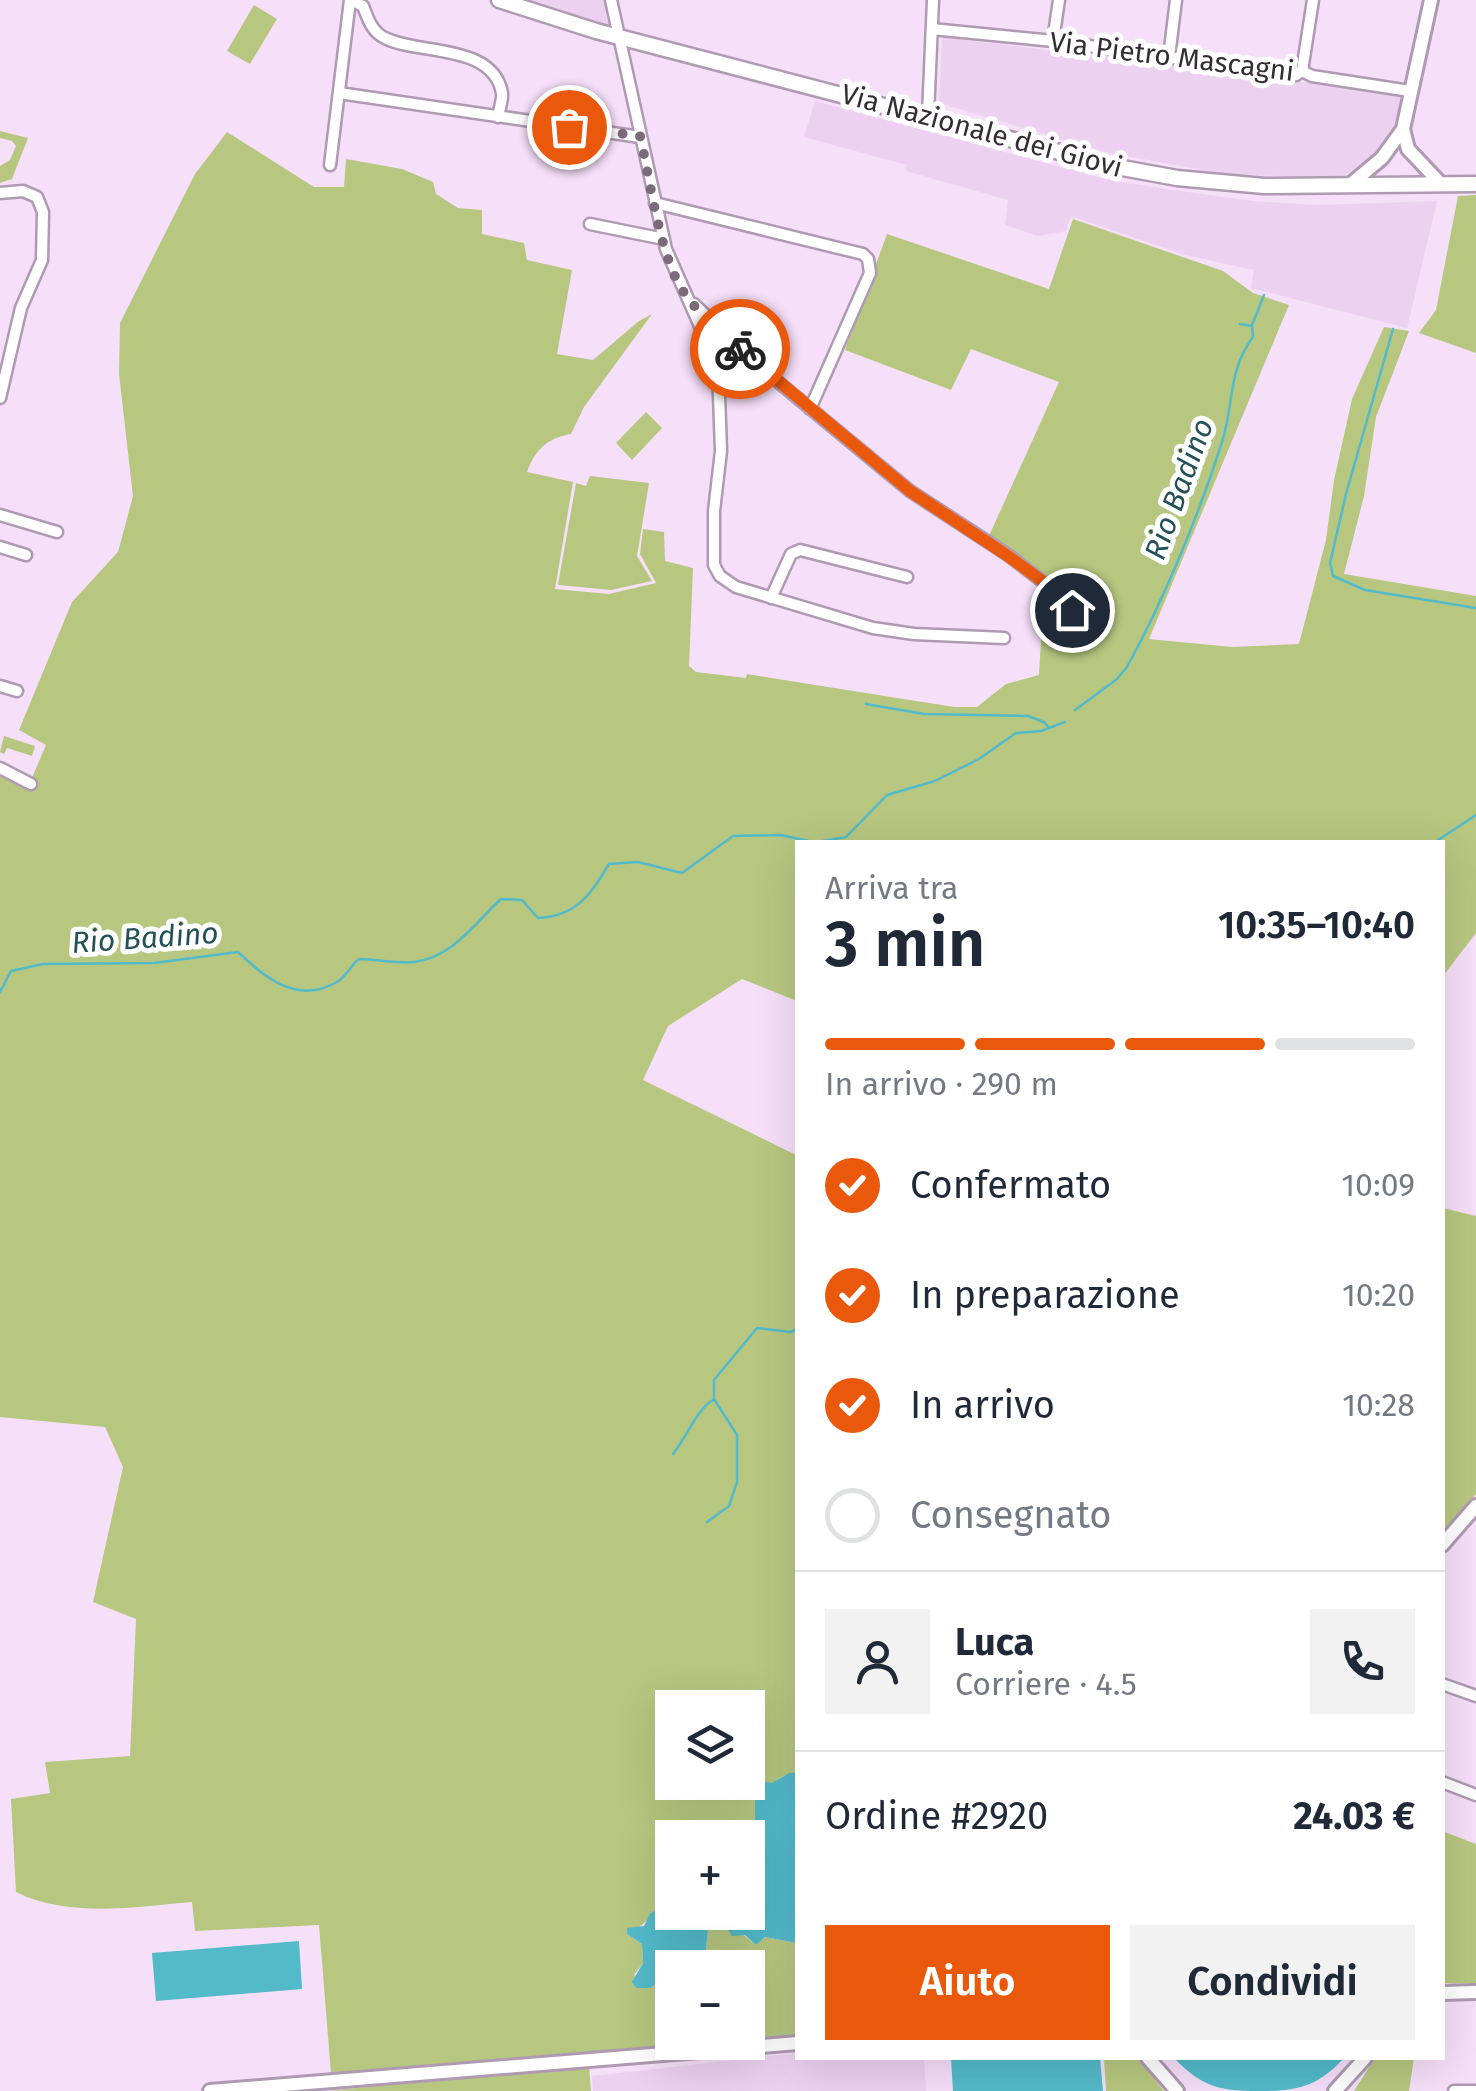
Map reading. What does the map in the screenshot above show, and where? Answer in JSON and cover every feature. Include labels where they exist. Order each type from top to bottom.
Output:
[{"type":"main road","name":"Via Nazionale dei Giovi","points":[[499,0],[619,37],[1118,167],[1177,178],[1264,186],[1476,184]]},
{"type":"street","points":[[330,166],[350,0],[363,6],[372,27],[384,38],[465,56],[488,69],[502,93],[498,117]]},
{"type":"street","points":[[611,0],[664,238],[718,367],[722,451],[714,510],[714,565],[720,576],[771,598],[873,628],[1004,638]]},
{"type":"street","points":[[928,115],[933,0]]},
{"type":"street","points":[[1053,41],[1059,0]]},
{"type":"street","points":[[1169,57],[1176,0]]},
{"type":"street","points":[[1302,71],[1312,0]]},
{"type":"street","points":[[1431,0],[1403,129],[1408,149],[1440,184]]},
{"type":"street","name":"Via Pietro Mascagni","points":[[932,28],[1296,74],[1302,71],[1312,76],[1410,91]]},
{"type":"street","points":[[340,93],[640,136]]},
{"type":"street","points":[[1352,184],[1382,158],[1403,129]]},
{"type":"street","points":[[1382,158],[1383,171],[1390,183]]},
{"type":"street","points":[[1409,184],[1417,172],[1418,161]]},
{"type":"street","points":[[0,192],[21,190],[36,195],[42,204],[43,234],[41,264],[19,314],[0,398]]},
{"type":"street","points":[[655,203],[864,254],[870,273],[810,409]]},
{"type":"street","points":[[590,224],[664,238]]},
{"type":"street","points":[[684,292],[712,324],[810,409],[910,491],[1068,600],[1074,615]]},
{"type":"street","points":[[0,515],[57,532]]},
{"type":"street","points":[[0,547],[26,556]]},
{"type":"street","points":[[771,598],[790,554],[800,550],[907,576]]},
{"type":"street","points":[[0,686],[17,691]]},
{"type":"street","points":[[0,768],[30,784]]},
{"type":"street","points":[[1445,1542],[1476,1506]]},
{"type":"street","points":[[1445,1685],[1476,1696]]},
{"type":"street","points":[[1445,1783],[1476,1794]]},
{"type":"street","points":[[1445,1992],[1476,1992]]},
{"type":"street","points":[[210,2091],[795,2043]]},
{"type":"street","points":[[1150,2060],[1177,2091]]},
{"type":"street","points":[[1335,2091],[1364,2060]]},
{"type":"street","points":[[1454,2091],[1476,2090]]},
{"type":"shaded area","points":[[499,0],[611,0],[619,37]]},
{"type":"shaded area","points":[[942,37],[1401,94],[1396,128],[1379,153],[1342,177],[1231,175],[1109,153],[939,103]]},
{"type":"shaded area","points":[[815,101],[1109,180],[1253,201],[1316,205],[1437,201],[1407,328],[1251,288],[1254,270],[1185,255],[1071,216],[1066,231],[1037,236],[1005,225],[1008,200],[906,171],[907,165],[804,137]]},
{"type":"shaded area","points":[[795,2053],[795,2060],[924,2060],[926,2091],[593,2091],[592,2076],[765,2060],[765,2057]]},
{"type":"green space","points":[[254,5],[277,19],[250,64],[227,51]]},
{"type":"green space","points":[[0,131],[28,138],[12,179],[0,183],[0,166],[10,160],[16,146],[0,138]]},
{"type":"green space","points":[[227,132],[314,187],[344,187],[346,159],[402,169],[433,182],[436,194],[458,208],[482,210],[482,234],[524,243],[527,260],[572,270],[557,354],[593,360],[652,314],[584,407],[571,434],[543,446],[527,472],[573,482],[555,589],[609,594],[656,583],[640,554],[643,529],[664,532],[665,561],[693,568],[689,666],[696,672],[746,678],[747,674],[954,707],[977,707],[1006,684],[1039,675],[1042,624],[1071,604],[988,538],[1059,382],[971,349],[951,390],[845,350],[887,234],[1049,289],[1073,219],[1223,271],[1253,293],[1289,305],[1149,639],[1232,647],[1299,644],[1326,540],[1334,480],[1352,399],[1384,327],[1409,331],[1376,417],[1364,496],[1344,574],[1476,596],[1476,933],[1445,973],[1445,840],[795,840],[795,1000],[742,979],[668,1026],[643,1080],[795,1153],[795,1773],[778,1779],[765,1793],[765,1690],[655,1690],[655,1800],[761,1800],[755,1820],[655,1820],[655,1913],[627,1934],[642,1944],[643,1963],[634,1975],[650,1988],[655,1985],[655,2049],[331,2073],[319,1925],[195,1931],[192,1902],[80,1908],[16,1892],[11,1799],[50,1793],[45,1762],[130,1756],[136,1619],[93,1602],[123,1467],[105,1427],[0,1417],[0,774],[28,787],[46,745],[19,730],[72,602],[118,552],[133,496],[119,374],[120,323],[195,174]]},
{"type":"green space","points":[[1476,195],[1476,353],[1419,333],[1436,310],[1458,196]]},
{"type":"green space","points":[[646,412],[662,428],[632,460],[616,443]]},
{"type":"green space","points":[[590,476],[649,483],[637,556],[652,581],[611,590],[558,585],[576,483],[586,486]]},
{"type":"green space","points":[[4,736],[35,746],[32,756],[7,748],[4,754],[0,752]]},
{"type":"green space","points":[[1445,1208],[1476,1216],[1476,1494],[1445,1530]]},
{"type":"green space","points":[[1445,1832],[1476,1844],[1476,1984],[1445,1983]]},
{"type":"green space","points":[[738,1930],[756,1945],[765,1937],[795,1943],[795,2038],[765,2041],[765,1950],[706,1950],[708,1931]]},
{"type":"green space","points":[[1104,2060],[1140,2060],[1164,2091],[1106,2091]]},
{"type":"green space","points":[[1374,2060],[1414,2060],[1409,2091],[1354,2091]]},
{"type":"green space","points":[[589,2065],[591,2091],[328,2091]]},
{"type":"water","points":[[795,1773],[795,1943],[765,1937],[756,1945],[745,1935],[732,1936],[728,1930],[765,1930],[765,1820],[755,1820],[755,1800],[765,1800],[765,1782],[772,1783]]},
{"type":"water","points":[[655,1911],[655,1930],[708,1930],[706,1950],[655,1950],[655,1985],[636,1988],[632,1982],[643,1963],[642,1944],[627,1934],[627,1928],[644,1926]]},
{"type":"water","points":[[299,1941],[302,1989],[156,2001],[152,1953]]},
{"type":"water","points":[[951,2060],[1100,2060],[1103,2091],[953,2091]]},
{"type":"water","points":[[1176,2060],[1342,2060],[1316,2081],[1285,2090],[1233,2090],[1194,2075]]},
{"type":"waterway","points":[[1252,325],[1264,295]]},
{"type":"waterway","name":"Rio Badino","points":[[1075,710],[1127,667],[1180,555],[1223,439],[1239,362],[1253,337],[1252,326],[1240,324]]},
{"type":"waterway","points":[[1393,329],[1346,494],[1330,563],[1333,576],[1365,590],[1476,608]]},
{"type":"waterway","points":[[866,704],[924,714],[1028,716],[1049,728]]},
{"type":"waterway","name":"Rio Badino","points":[[829,840],[846,837],[887,795],[935,781],[979,759],[1016,733],[1041,731],[1065,722]]},
{"type":"waterway","points":[[1438,840],[1476,815]]},
{"type":"waterway","name":"Rio Badino","points":[[0,992],[11,971],[43,964],[154,963],[238,952],[271,979],[309,991],[340,980],[359,959],[407,962],[440,954],[501,899],[522,900],[538,918],[563,913],[581,902],[609,864],[638,862],[682,873],[733,836],[781,835],[804,840]]},
{"type":"waterway","points":[[707,1522],[729,1506],[737,1482],[737,1435],[714,1399],[714,1380],[757,1328],[795,1330]]},
{"type":"waterway","points":[[673,1454],[713,1400]]},
{"type":"way so far","points":[[569,127],[640,136],[666,249],[678,282],[702,314],[740,349]]},
{"type":"route","points":[[740,349],[910,491],[1068,600],[1072,610]]}]
